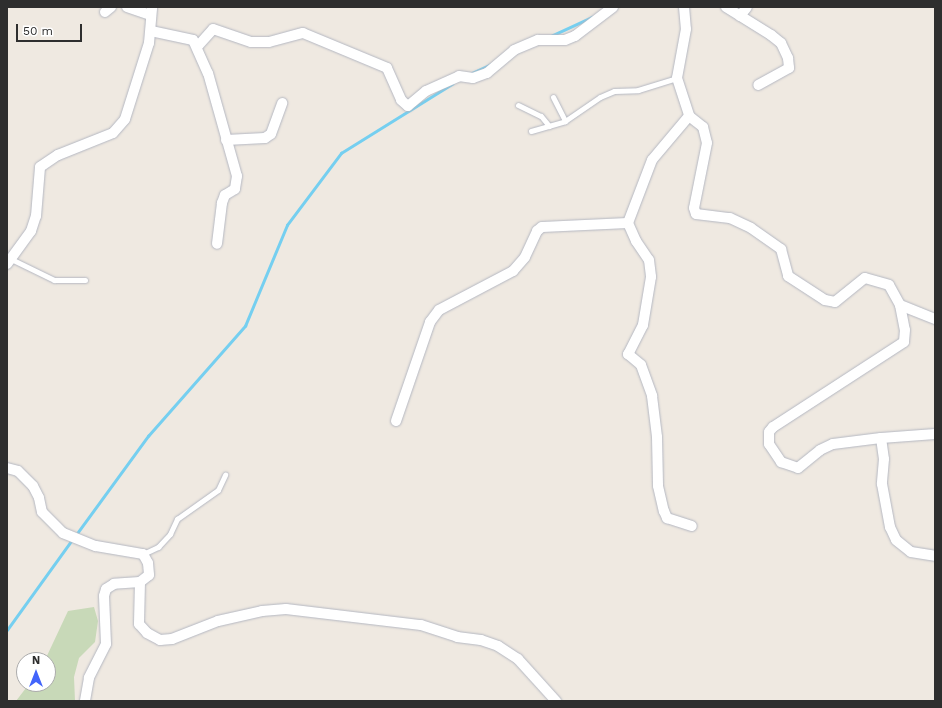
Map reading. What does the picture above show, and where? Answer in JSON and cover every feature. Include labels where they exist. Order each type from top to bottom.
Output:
[{"type":"street","points":[[9,262],[31,231],[36,216],[40,167],[58,155],[113,133],[125,119],[134,96],[151,30],[151,11],[127,7]]},
{"type":"street","points":[[197,47],[213,29],[251,42],[269,42],[303,33],[387,68],[401,100],[408,106],[426,91],[459,76],[473,78],[487,74],[514,50],[538,40],[565,40],[575,36],[613,7]]},
{"type":"street","points":[[684,7],[686,29],[677,78],[689,116],[703,127],[707,143],[694,208],[696,214],[730,218],[751,228],[781,249],[788,276],[825,300],[835,302],[865,278],[889,285],[900,305],[905,330],[904,342],[773,427],[768,438],[781,462],[794,468],[833,444],[881,438],[935,434]]},
{"type":"street","points":[[726,7],[771,35],[780,43],[788,58],[790,68],[758,85]]},
{"type":"street","points":[[740,16],[747,7]]},
{"type":"street","points":[[151,30],[193,40],[208,73],[226,140],[232,155],[237,184],[235,189],[225,195],[222,202],[217,244]]},
{"type":"street","points":[[226,140],[265,138],[271,134],[282,103]]},
{"type":"street","points":[[689,116],[652,160],[628,223],[636,241],[649,260],[651,277],[643,325],[628,354],[641,365],[652,396],[658,444],[658,486],[664,511],[668,518],[692,526]]},
{"type":"street","points":[[396,421],[430,322],[439,310],[513,271],[526,257],[537,230],[542,227],[628,223]]},
{"type":"street","points":[[900,305],[935,319]]},
{"type":"street","points":[[881,438],[884,459],[882,484],[890,528],[896,540],[912,552],[935,556]]},
{"type":"street","points":[[7,468],[18,472],[33,486],[40,498],[42,512],[63,533],[96,546],[143,554],[148,563],[149,575],[140,582],[114,584],[106,589],[104,596],[106,644],[89,678],[85,701]]},
{"type":"street","points":[[140,582],[138,624],[147,633],[160,640],[172,639],[225,620],[262,611],[286,610],[421,625],[498,646],[518,660],[556,701]]},
{"type":"lane","points":[[531,131],[565,121],[600,96],[614,91],[638,90],[677,78]]},
{"type":"lane","points":[[553,96],[565,121]]},
{"type":"lane","points":[[518,106],[541,116],[549,126]]},
{"type":"lane","points":[[9,262],[54,280],[84,280]]},
{"type":"lane","points":[[143,554],[158,547],[170,534],[177,518],[218,490],[225,475]]},
{"type":"green space","points":[[94,607],[98,621],[95,642],[79,658],[74,677],[75,701],[16,701],[23,692],[56,692],[56,652],[49,652],[68,611]]},
{"type":"waterway","points":[[551,36],[592,17]]},
{"type":"waterway","points":[[470,74],[491,64]]},
{"type":"waterway","points":[[78,532],[148,436],[245,326],[287,225],[341,153],[452,84]]},
{"type":"waterway","points":[[7,630],[72,540]]}]
